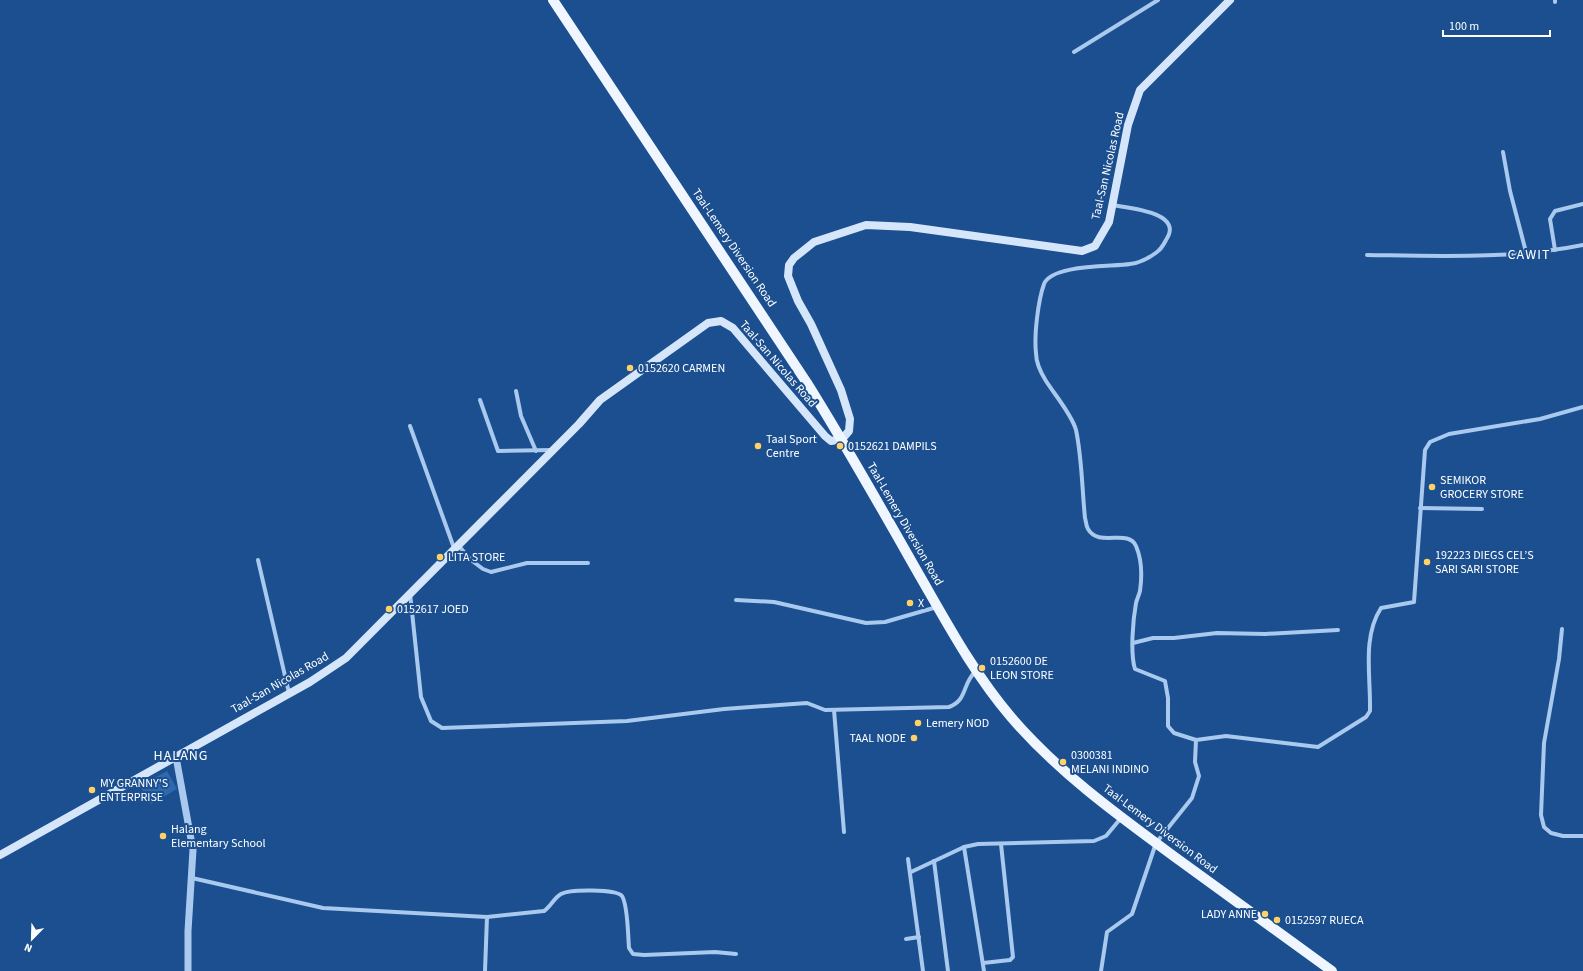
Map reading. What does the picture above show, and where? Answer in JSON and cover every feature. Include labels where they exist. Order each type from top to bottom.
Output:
[{"type":"main road","name":"Taal-Lemery Diversion Road","points":[[553,0],[760,312],[842,439],[938,607],[977,671],[1010,716],[1030,738],[1078,783],[1121,818],[1332,971]]},
{"type":"main road","name":"Taal-San Nicolas Road","points":[[0,855],[289,694],[346,658],[600,400],[700,328],[715,321],[721,321],[733,328],[825,436],[831,441],[842,439],[849,431],[850,419],[835,377],[811,324],[798,301],[788,276],[788,265],[794,258],[814,242],[866,225],[910,227],[1082,251],[1095,246],[1109,222],[1128,125],[1140,90],[1230,0]]},
{"type":"street","points":[[1074,52],[1158,0]]},
{"type":"street","points":[[1503,152],[1510,191],[1526,252]]},
{"type":"street","points":[[1554,250],[1550,219],[1552,214],[1555,211],[1583,204]]},
{"type":"street","points":[[1112,205],[1156,215],[1166,220],[1170,227],[1170,235],[1159,251],[1146,260],[1131,264],[1058,272],[1050,276],[1045,282],[1040,300],[1036,354],[1045,380],[1076,429],[1084,518],[1088,530],[1100,539],[1126,538],[1132,541],[1136,546],[1142,565],[1140,592],[1136,601],[1133,661],[1136,669],[1165,681],[1168,698],[1168,726],[1174,733],[1196,740],[1226,736],[1318,747],[1366,717],[1370,711],[1370,632],[1376,617],[1381,608],[1414,602],[1425,450],[1430,442],[1449,434],[1540,419],[1583,407]]},
{"type":"street","points":[[1367,255],[1440,256],[1554,250],[1583,245]]},
{"type":"street","points":[[516,390],[521,416],[536,451]]},
{"type":"street","points":[[480,400],[498,451],[552,450]]},
{"type":"street","points":[[410,426],[456,546],[471,560],[483,569],[491,572],[527,563],[588,563]]},
{"type":"street","points":[[1420,508],[1482,509]]},
{"type":"street","points":[[258,560],[289,694]]},
{"type":"street","points":[[410,592],[421,697],[431,721],[442,728],[627,721],[724,709],[807,703],[825,710],[949,707],[956,704],[960,700],[969,677],[977,671]]},
{"type":"street","points":[[736,600],[774,602],[866,623],[884,622],[938,607]]},
{"type":"street","points":[[1562,629],[1559,660],[1544,743],[1541,815],[1544,827],[1551,833],[1563,836],[1583,836]]},
{"type":"street","points":[[1134,643],[1153,638],[1174,638],[1217,633],[1265,634],[1338,630]]},
{"type":"street","points":[[834,710],[844,832]]},
{"type":"street","points":[[1101,971],[1107,932],[1132,914],[1156,843],[1192,798],[1199,776],[1195,762],[1196,740]]},
{"type":"street","points":[[176,757],[193,850],[188,931],[188,971]]},
{"type":"street","points":[[911,872],[964,847],[978,844],[1094,841],[1106,836],[1121,818]]},
{"type":"street","points":[[983,962],[1010,960],[1013,957],[1001,844]]},
{"type":"street","points":[[964,847],[984,971]]},
{"type":"street","points":[[908,859],[911,872],[923,971]]},
{"type":"street","points":[[934,861],[948,971]]},
{"type":"street","points":[[192,878],[323,908],[487,917],[544,911],[550,907],[554,900],[566,892],[610,891],[618,893],[624,901],[629,948],[633,954],[644,955],[715,952],[736,954]]},
{"type":"street","points":[[485,971],[487,917]]},
{"type":"street","points":[[906,939],[919,937]]},
{"type":"shaded area","points":[[167,771],[177,789],[151,804],[140,786]]},
{"type":"place","name":"0152620 CARMEN","points":[[630,368]]},
{"type":"place","name":"Taal Sport Centre","points":[[758,446]]},
{"type":"place","name":"0152621 DAMPILS","points":[[840,446]]},
{"type":"place","name":"SEMIKOR GROCERY STORE","points":[[1432,487]]},
{"type":"place","name":"LITA STORE","points":[[440,557]]},
{"type":"place","name":"192223 DIEGS CEL’S SARI SARI STORE","points":[[1427,562]]},
{"type":"place","name":"X","points":[[910,603]]},
{"type":"place","name":"0152617 JOED","points":[[389,609]]},
{"type":"place","name":"0152600 DE LEON STORE","points":[[982,668]]},
{"type":"place","name":"Lemery NOD","points":[[918,723]]},
{"type":"place","name":"TAAL NODE","points":[[914,738]]},
{"type":"place","name":"0300381 MELANI INDINO","points":[[1063,762]]},
{"type":"place","name":"MY GRANNY'S ENTERPRISE","points":[[92,790]]},
{"type":"place","name":"Halang Elementary School","points":[[163,836]]},
{"type":"place","name":"LADY ANNE","points":[[1265,914]]},
{"type":"place","name":"0152597 RUECA","points":[[1277,920]]},
{"type":"district","name":"CAWIT","points":[[1529,255]]},
{"type":"district","name":"HALANG","points":[[181,756]]}]
